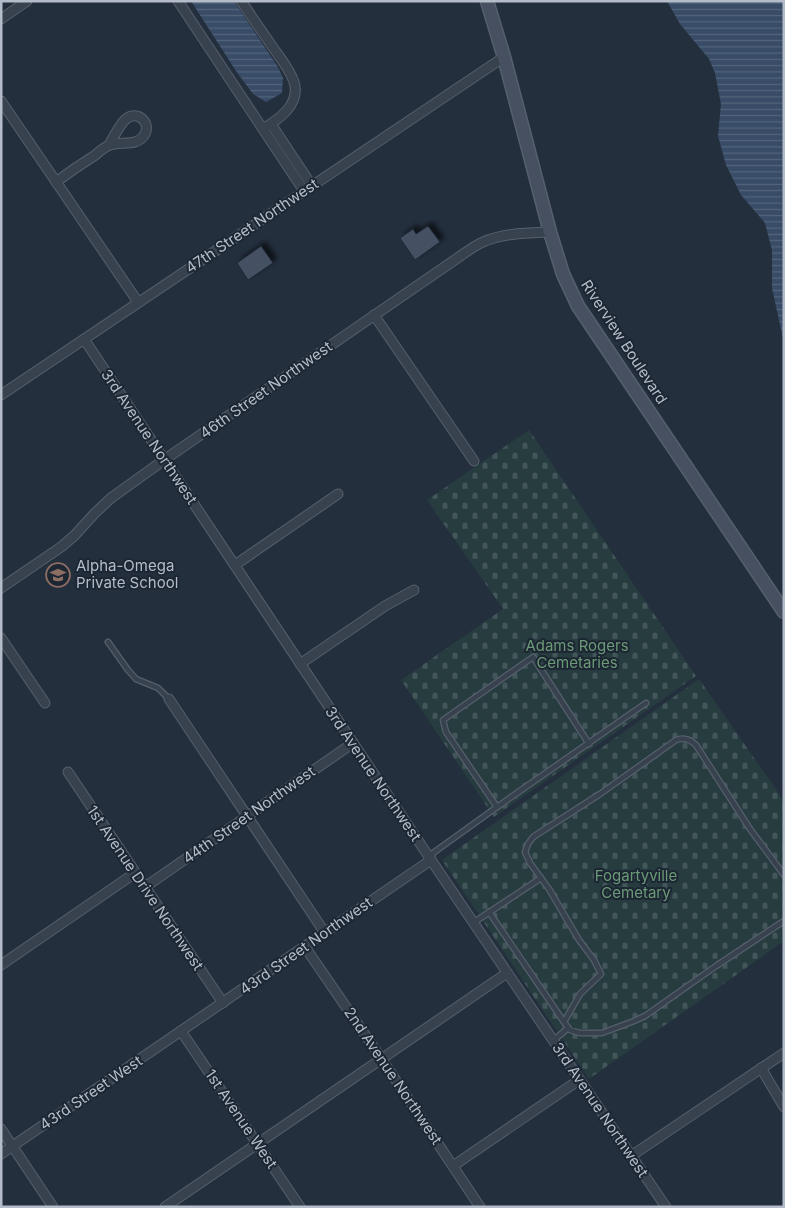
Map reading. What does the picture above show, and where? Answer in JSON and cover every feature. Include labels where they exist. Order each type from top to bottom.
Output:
[{"type":"street","points":[[1,19],[27,1]]},
{"type":"street","points":[[178,1],[304,191]]},
{"type":"street","points":[[242,1],[294,80],[295,93],[288,110],[263,129]]},
{"type":"street","name":"Riverview Boulevard","points":[[487,1],[504,57],[550,232],[563,274],[578,306],[784,612]]},
{"type":"street","name":"47th Street Northwest","points":[[1,395],[504,57]]},
{"type":"street","points":[[1,101],[138,302]]},
{"type":"street","points":[[272,124],[312,186]]},
{"type":"street","points":[[56,182],[109,145]]},
{"type":"street","name":"46th Street Northwest","points":[[1,588],[61,547],[111,498],[374,314],[481,243],[505,236],[550,232]]},
{"type":"street","points":[[374,314],[474,461]]},
{"type":"street","name":"3rd Avenue Northwest","points":[[84,339],[473,923],[666,1207]]},
{"type":"street","points":[[235,565],[338,494]]},
{"type":"street","points":[[300,664],[385,606],[414,590]]},
{"type":"street","points":[[1,638],[45,703]]},
{"type":"street","points":[[168,699],[324,933]]},
{"type":"street","name":"44th Street Northwest","points":[[145,888],[353,743]]},
{"type":"street","name":"1st Avenue Drive Northwest","points":[[68,772],[223,1003]]},
{"type":"street","name":"43rd Street Northwest","points":[[181,1031],[431,860]]},
{"type":"street","points":[[1,965],[135,873]]},
{"type":"street","name":"2nd Avenue Northwest","points":[[305,947],[480,1207]]},
{"type":"street","points":[[165,1207],[507,973]]},
{"type":"street","name":"1st Avenue West","points":[[181,1031],[300,1207]]},
{"type":"street","name":"43rd Street West","points":[[1,1154],[181,1031]]},
{"type":"street","points":[[631,1156],[784,1053]]},
{"type":"street","points":[[762,1068],[784,1108]]},
{"type":"street","points":[[453,1166],[579,1080]]},
{"type":"street","points":[[1,1130],[53,1207]]},
{"type":"lane","points":[[108,642],[136,679],[158,688],[168,699]]},
{"type":"lane","points":[[497,807],[446,732],[443,720],[533,657],[589,744]]},
{"type":"lane","points":[[431,860],[433,853],[646,703]]},
{"type":"lane","points":[[564,1022],[580,994],[601,974],[549,889],[530,863],[525,852],[528,844],[533,837],[600,794],[676,740],[688,739],[696,745],[750,829],[784,875]]},
{"type":"lane","points":[[473,923],[541,878]]},
{"type":"lane","points":[[489,912],[568,1028],[580,1033],[602,1033],[645,1016],[784,921]]},
{"type":"lane","points":[[553,1041],[568,1028]]},
{"type":"green space","name":"Adams Rogers Cemetaries","points":[[529,430],[696,676],[494,817],[401,680],[503,609],[427,500]]},
{"type":"green space","name":"Fogartyville Cemetary","points":[[699,679],[784,801],[784,941],[589,1079],[442,860]]},
{"type":"water","points":[[191,1],[234,1],[278,67],[283,78],[282,93],[266,102],[253,94]]},
{"type":"water","points":[[667,1],[784,1],[784,343],[772,288],[772,250],[765,223],[741,195],[726,165],[718,136],[721,104],[715,73],[709,59],[680,24]]},
{"type":"building","points":[[428,226],[440,242],[415,260],[400,238],[413,229],[416,234]]},
{"type":"building","points":[[261,246],[273,263],[248,280],[237,263]]},
{"type":"place","name":"Alpha-Omega Private School","points":[[58,575]]}]
